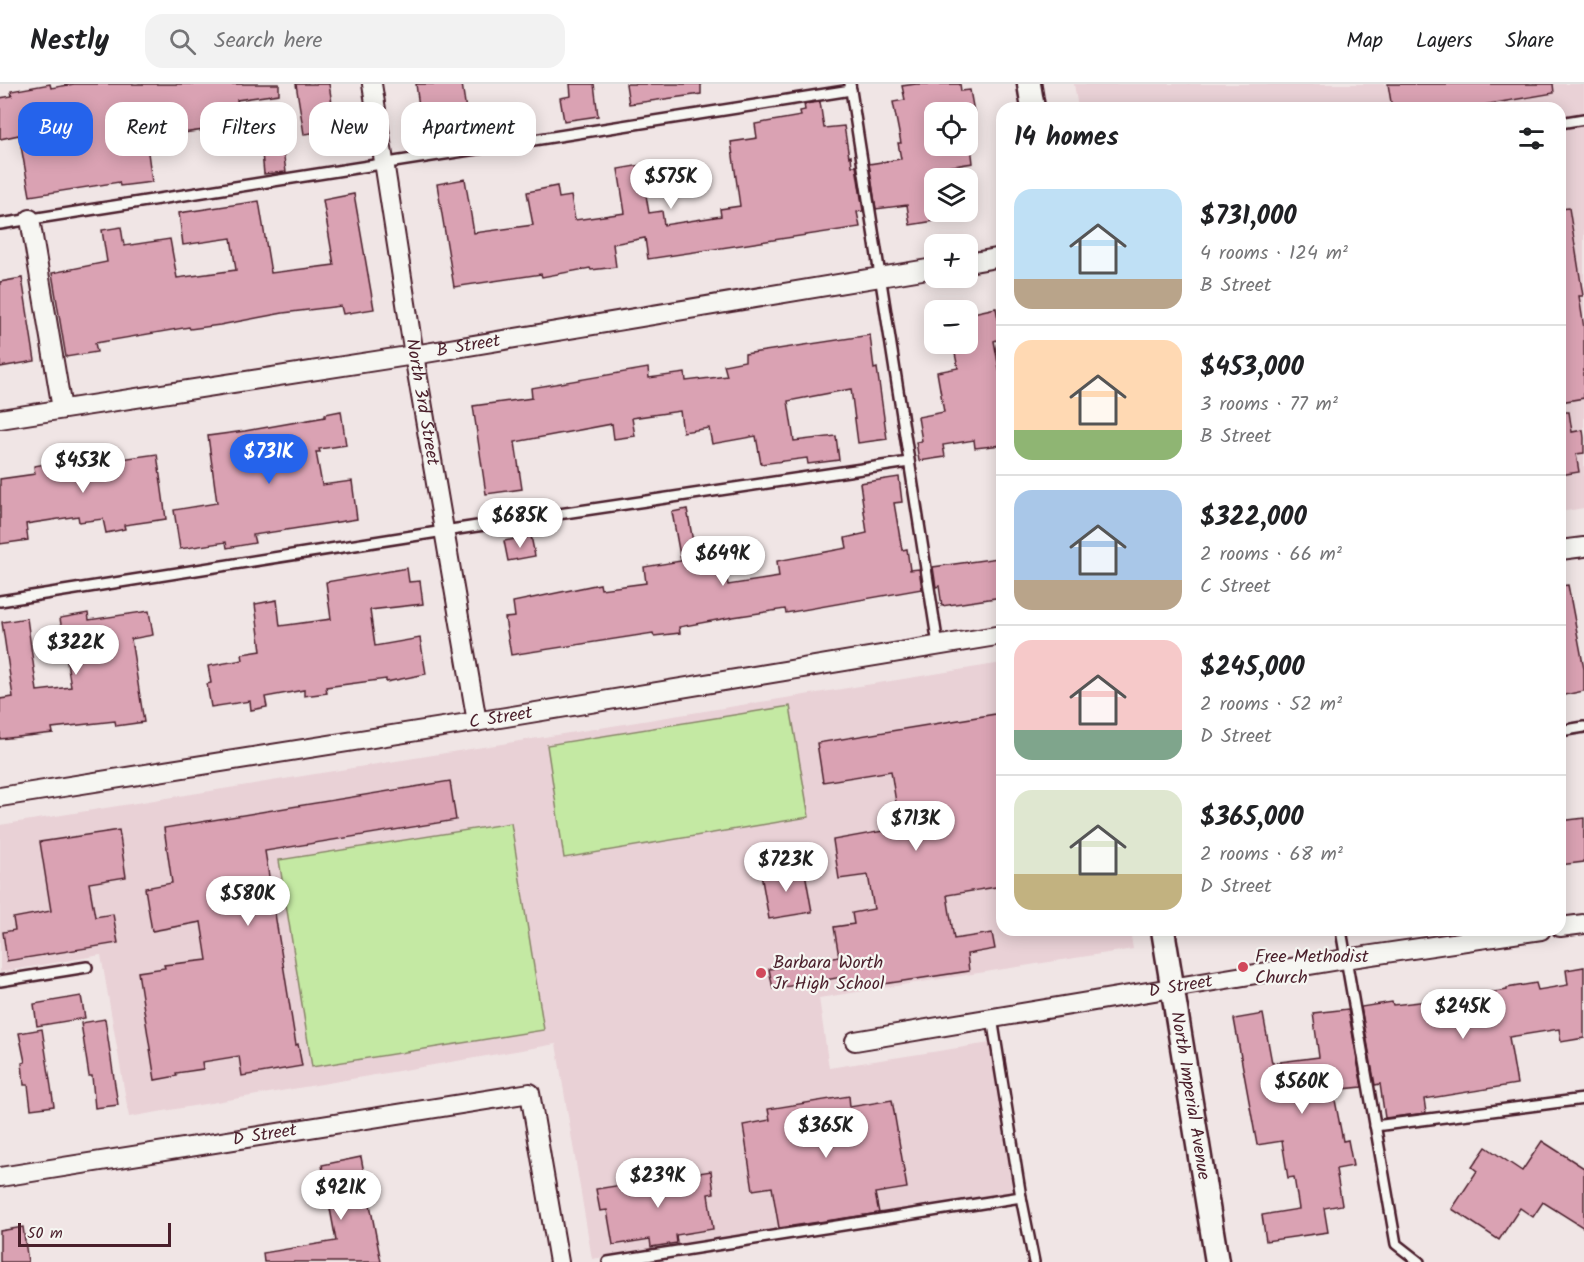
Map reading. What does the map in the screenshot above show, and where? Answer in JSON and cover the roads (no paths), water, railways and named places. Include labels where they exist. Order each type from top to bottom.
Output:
[{"type":"street","name":"North 3rd Street","points":[[372,84],[414,355],[477,722]]},
{"type":"street","points":[[1029,84],[1032,102]]},
{"type":"street","points":[[30,219],[62,409]]},
{"type":"street","points":[[978,261],[996,258]]},
{"type":"street","name":"B Street","points":[[0,419],[414,355],[924,270]]},
{"type":"street","points":[[1566,549],[1584,547]]},
{"type":"street","name":"C Street","points":[[0,797],[477,722],[996,636]]},
{"type":"street","points":[[1566,926],[1584,924]]},
{"type":"street","name":"North Imperial Avenue","points":[[1164,936],[1217,1262]]},
{"type":"street","name":"D Street","points":[[855,1041],[1345,959],[1500,936]]},
{"type":"street","name":"D Street","points":[[0,1177],[530,1093],[559,1262]]},
{"type":"lane","points":[[0,224],[851,87],[938,645]]},
{"type":"lane","points":[[1566,122],[1584,119]]},
{"type":"lane","points":[[0,601],[444,531],[909,462]]},
{"type":"lane","points":[[1566,730],[1584,727]]},
{"type":"lane","points":[[1342,936],[1396,1244],[1419,1262]]},
{"type":"lane","points":[[0,981],[87,966]]},
{"type":"lane","points":[[992,1018],[1034,1262]]},
{"type":"lane","points":[[1375,1126],[1584,1099]]},
{"type":"lane","points":[[608,1262],[1021,1197]]},
{"type":"place","name":"Free Methodist Church","points":[[1243,967]]},
{"type":"place","name":"Barbara Worth Jr High School","points":[[761,973]]}]
